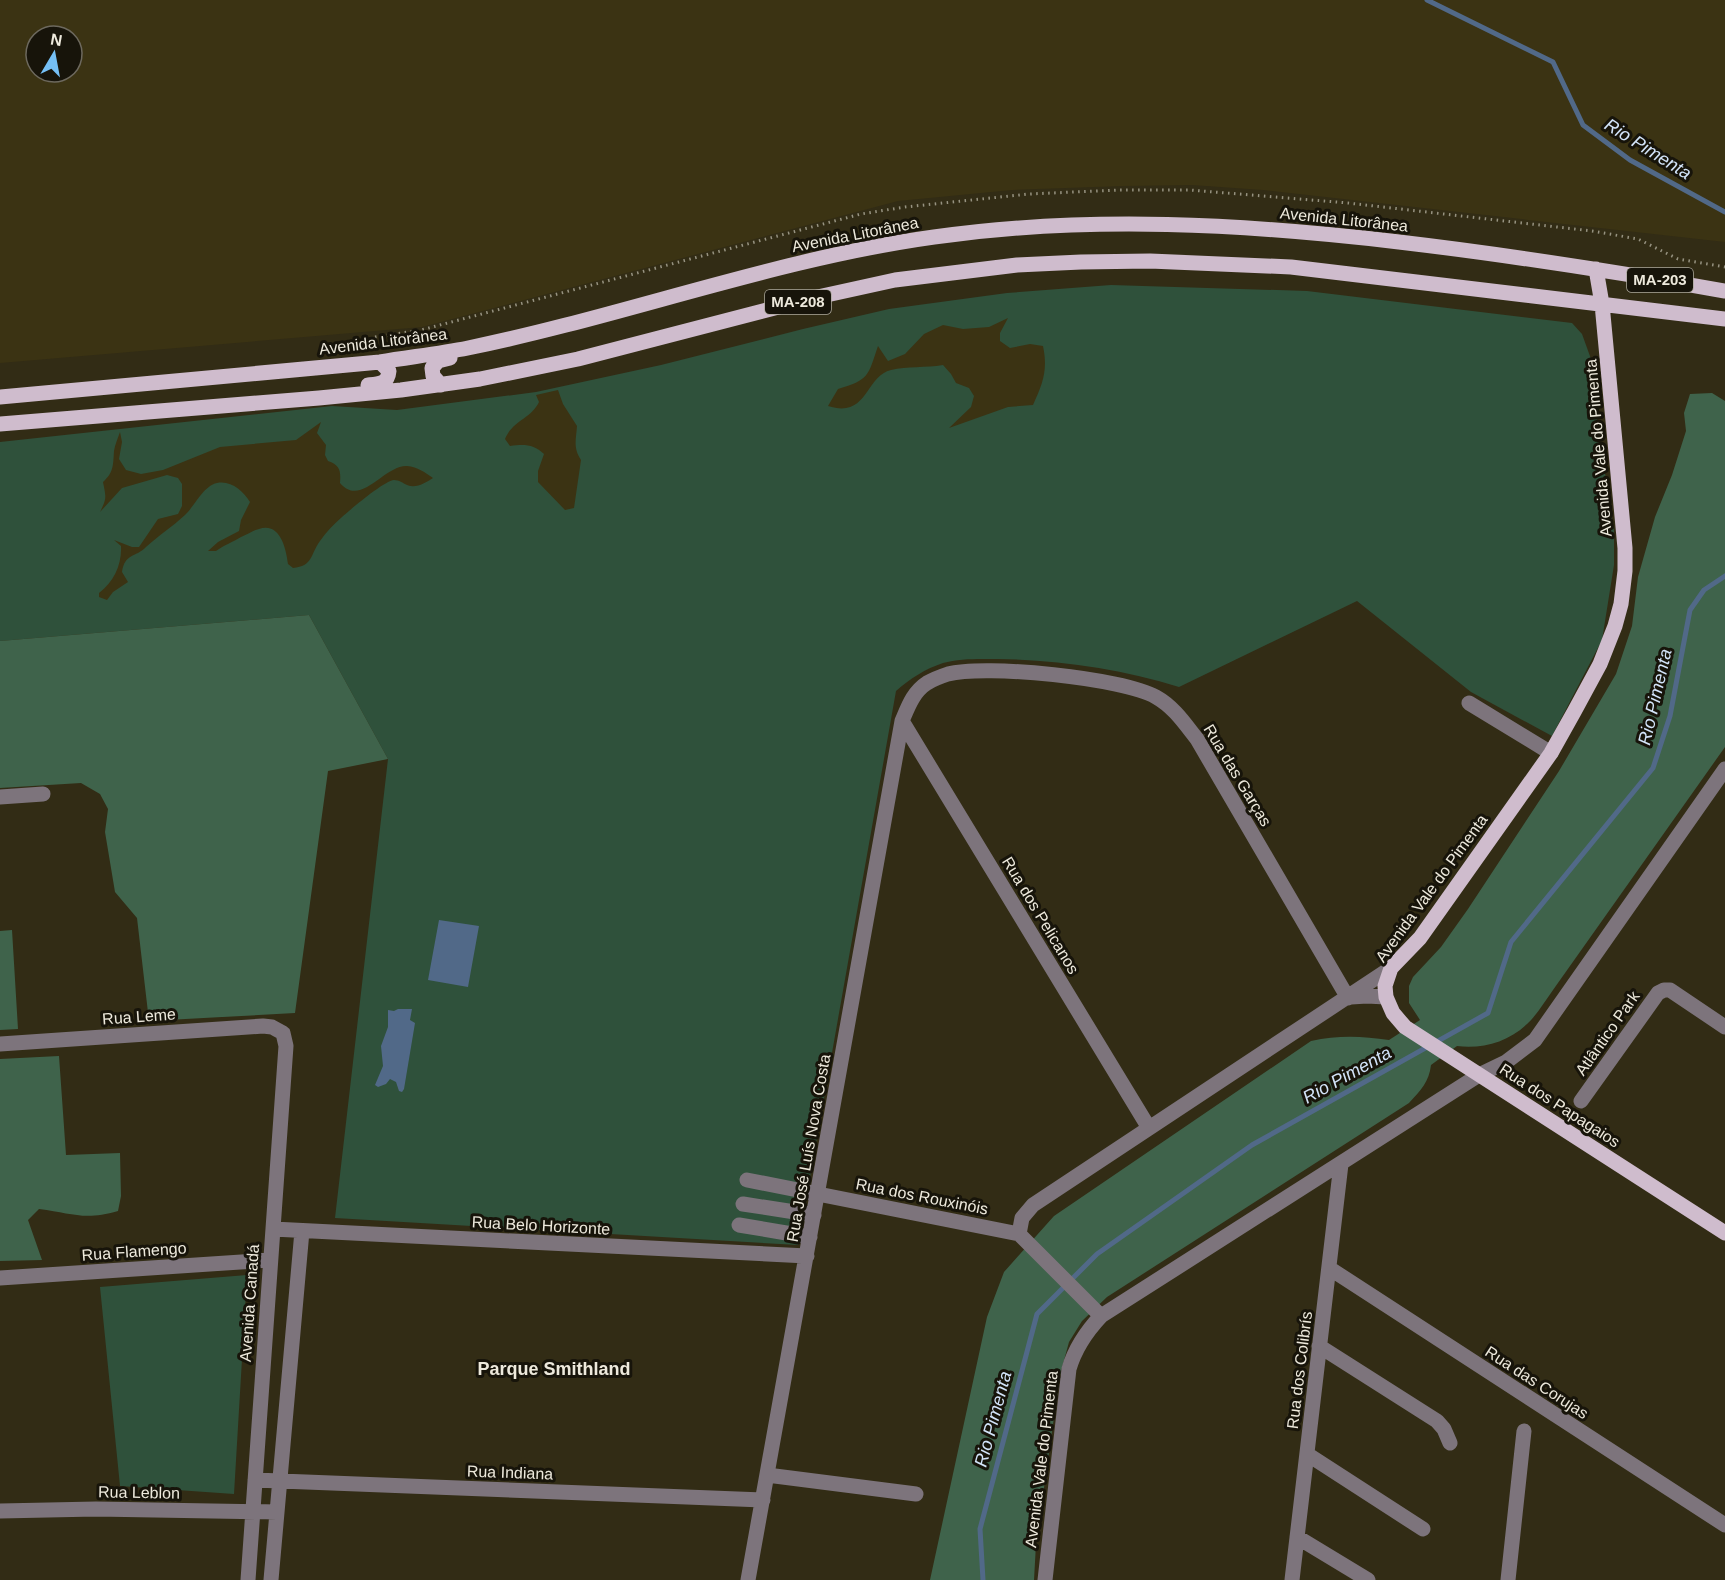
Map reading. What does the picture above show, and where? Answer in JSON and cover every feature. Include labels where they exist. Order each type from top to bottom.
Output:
[{"type":"main road","name":"Avenida Litorânea","points":[[0,397],[380,362],[429,355],[500,340],[833,254],[934,237],[1031,226],[1179,224],[1318,233],[1596,269],[1725,291]]},
{"type":"main road","name":"MA-208","points":[[0,424],[319,398],[480,379],[578,359],[813,298],[895,280],[1017,265],[1150,261],[1268,266],[1332,271],[1602,304]]},
{"type":"main road","name":"Avenida Vale do Pimenta","points":[[1386,997],[1385,986],[1391,968],[1420,938],[1551,753],[1604,655],[1621,604],[1625,571],[1602,304],[1596,269]]},
{"type":"main road","name":"MA-203","points":[[1602,304],[1725,319]]},
{"type":"main road","points":[[441,385],[433,376],[434,363],[482,352],[500,340]]},
{"type":"main road","points":[[319,398],[342,389],[385,382],[389,371],[380,362]]},
{"type":"main road","name":"Rua dos Papagaios","points":[[1386,997],[1393,1013],[1405,1027],[1456,1060],[1474,1079],[1725,1233]]},
{"type":"street","name":"Rua das Garças","points":[[902,721],[913,697],[927,684],[948,674],[989,670],[1098,681],[1139,689],[1157,698],[1171,708],[1197,739],[1348,998]]},
{"type":"street","points":[[1469,703],[1551,753]]},
{"type":"street","name":"Rua dos Pelicanos","points":[[902,721],[1149,1128]]},
{"type":"street","name":"Rua José Luís Nova Costa","points":[[748,1580],[902,721]]},
{"type":"street","name":"Avenida Vale do Pimenta","points":[[1045,1580],[1069,1369],[1079,1342],[1101,1316],[1474,1079],[1519,1053],[1545,1028],[1725,769]]},
{"type":"street","points":[[0,797],[43,794]]},
{"type":"street","points":[[1101,1316],[1019,1234],[1022,1218],[1033,1205],[1391,968]]},
{"type":"street","name":"Atlântico Park","points":[[1581,1101],[1658,993],[1670,990],[1725,1027]]},
{"type":"street","points":[[1348,998],[1386,997]]},
{"type":"street","name":"Rua Leme","points":[[0,1044],[263,1026],[280,1030]]},
{"type":"street","name":"Avenida Canadá","points":[[248,1580],[286,1046],[286,1039],[280,1030]]},
{"type":"street","name":"Rua dos Colibrís","points":[[1292,1580],[1341,1164]]},
{"type":"street","name":"Rua dos Rouxinóis","points":[[747,1180],[1019,1234]]},
{"type":"street","points":[[743,1204],[814,1215]]},
{"type":"street","points":[[739,1226],[810,1238]]},
{"type":"street","name":"Rua Belo Horizonte","points":[[273,1229],[807,1256]]},
{"type":"street","points":[[271,1580],[302,1231]]},
{"type":"street","name":"Rua Flamengo","points":[[0,1278],[270,1260]]},
{"type":"street","name":"Rua das Corujas","points":[[1329,1268],[1725,1525]]},
{"type":"street","points":[[1319,1346],[1437,1421],[1444,1429],[1450,1443]]},
{"type":"street","points":[[1508,1580],[1524,1431]]},
{"type":"street","points":[[1307,1454],[1423,1529]]},
{"type":"street","points":[[767,1475],[916,1494]]},
{"type":"street","name":"Rua Indiana","points":[[255,1480],[763,1500]]},
{"type":"street","name":"Rua Leblon","points":[[0,1511],[96,1509],[277,1512]]},
{"type":"street","points":[[1297,1537],[1368,1580]]},
{"type":"green space","points":[[1111,285],[1307,291],[1572,323],[1582,334],[1591,359],[1598,428],[1614,531],[1614,565],[1602,640],[1552,736],[1471,692],[1357,601],[1179,687],[1113,670],[1044,661],[971,659],[936,665],[918,674],[896,691],[798,1245],[335,1218],[388,759],[309,615],[0,641],[0,442],[332,406],[397,410],[536,392],[661,365],[889,309],[1007,293]]},
{"type":"green space","points":[[1712,393],[1725,401],[1725,747],[1541,1008],[1527,1024],[1512,1035],[1495,1043],[1457,1046],[1431,1065],[1421,1090],[1409,1103],[1107,1297],[1082,1321],[1069,1342],[1060,1375],[1036,1544],[1034,1580],[930,1580],[987,1317],[1004,1272],[1054,1216],[1311,1041],[1350,1037],[1389,1040],[1420,1020],[1409,1003],[1409,986],[1413,977],[1441,947],[1468,909],[1559,771],[1616,674],[1632,626],[1638,577],[1655,517],[1686,431],[1684,413],[1690,394]]},
{"type":"green space","points":[[309,615],[388,759],[328,771],[295,1013],[149,1021],[137,918],[115,892],[105,832],[108,809],[100,794],[81,783],[0,788],[0,641]]},
{"type":"green space","points":[[12,930],[18,1029],[0,1030],[0,931]]},
{"type":"green space","points":[[59,1056],[66,1155],[120,1153],[121,1196],[118,1211],[87,1216],[39,1209],[28,1220],[42,1260],[0,1261],[0,1059]]},
{"type":"green space","points":[[247,1275],[234,1494],[120,1486],[100,1287]]},
{"type":"sand","points":[[0,0],[1725,0],[1725,242],[1263,190],[1192,185],[1012,190],[898,201],[422,327],[0,363]]},
{"type":"sand","points":[[1008,318],[1000,333],[1000,341],[1010,348],[1030,344],[1043,346],[1044,376],[1033,405],[1008,407],[949,428],[971,407],[974,396],[969,388],[956,383],[943,365],[891,370],[882,374],[859,402],[851,407],[828,406],[838,389],[856,383],[866,375],[878,346],[888,361],[905,354],[924,334],[943,325],[963,329],[989,327]]},
{"type":"sand","points":[[558,390],[563,404],[577,426],[576,448],[581,460],[574,508],[565,510],[538,482],[538,471],[544,454],[528,446],[510,446],[505,439],[513,428],[536,408],[539,402],[536,395]]},
{"type":"sand","points":[[321,422],[317,433],[326,445],[325,455],[340,472],[340,483],[348,489],[356,491],[364,488],[398,467],[407,466],[418,469],[433,478],[417,486],[394,480],[383,485],[333,525],[320,541],[308,562],[293,568],[288,564],[281,538],[272,529],[254,530],[216,551],[208,551],[218,542],[239,531],[241,520],[250,502],[236,487],[227,483],[217,483],[203,492],[180,519],[125,562],[122,572],[128,582],[113,592],[107,600],[99,597],[99,593],[109,584],[118,566],[121,546],[114,540],[132,547],[139,547],[158,519],[178,514],[182,506],[182,484],[178,478],[167,475],[122,488],[100,512],[105,497],[103,482],[112,468],[114,448],[120,432],[122,442],[119,459],[126,470],[141,474],[163,470],[220,447],[296,440]]},
{"type":"water","points":[[439,920],[479,926],[468,987],[428,980]]},
{"type":"water","points":[[412,1009],[410,1020],[415,1023],[402,1092],[399,1091],[396,1082],[390,1079],[386,1084],[378,1087],[375,1085],[383,1066],[381,1046],[388,1027],[388,1010]]},
{"type":"waterway","name":"Rio Pimenta","points":[[1427,0],[1553,62],[1583,125],[1630,160],[1725,212]]},
{"type":"waterway","name":"Rio Pimenta","points":[[983,1580],[980,1529],[1037,1314],[1097,1254],[1252,1145],[1488,1013],[1511,942],[1653,768],[1670,716],[1690,610],[1704,590],[1725,576]]},
{"type":"district","name":"Parque Smithland","points":[[554,1369]]}]
